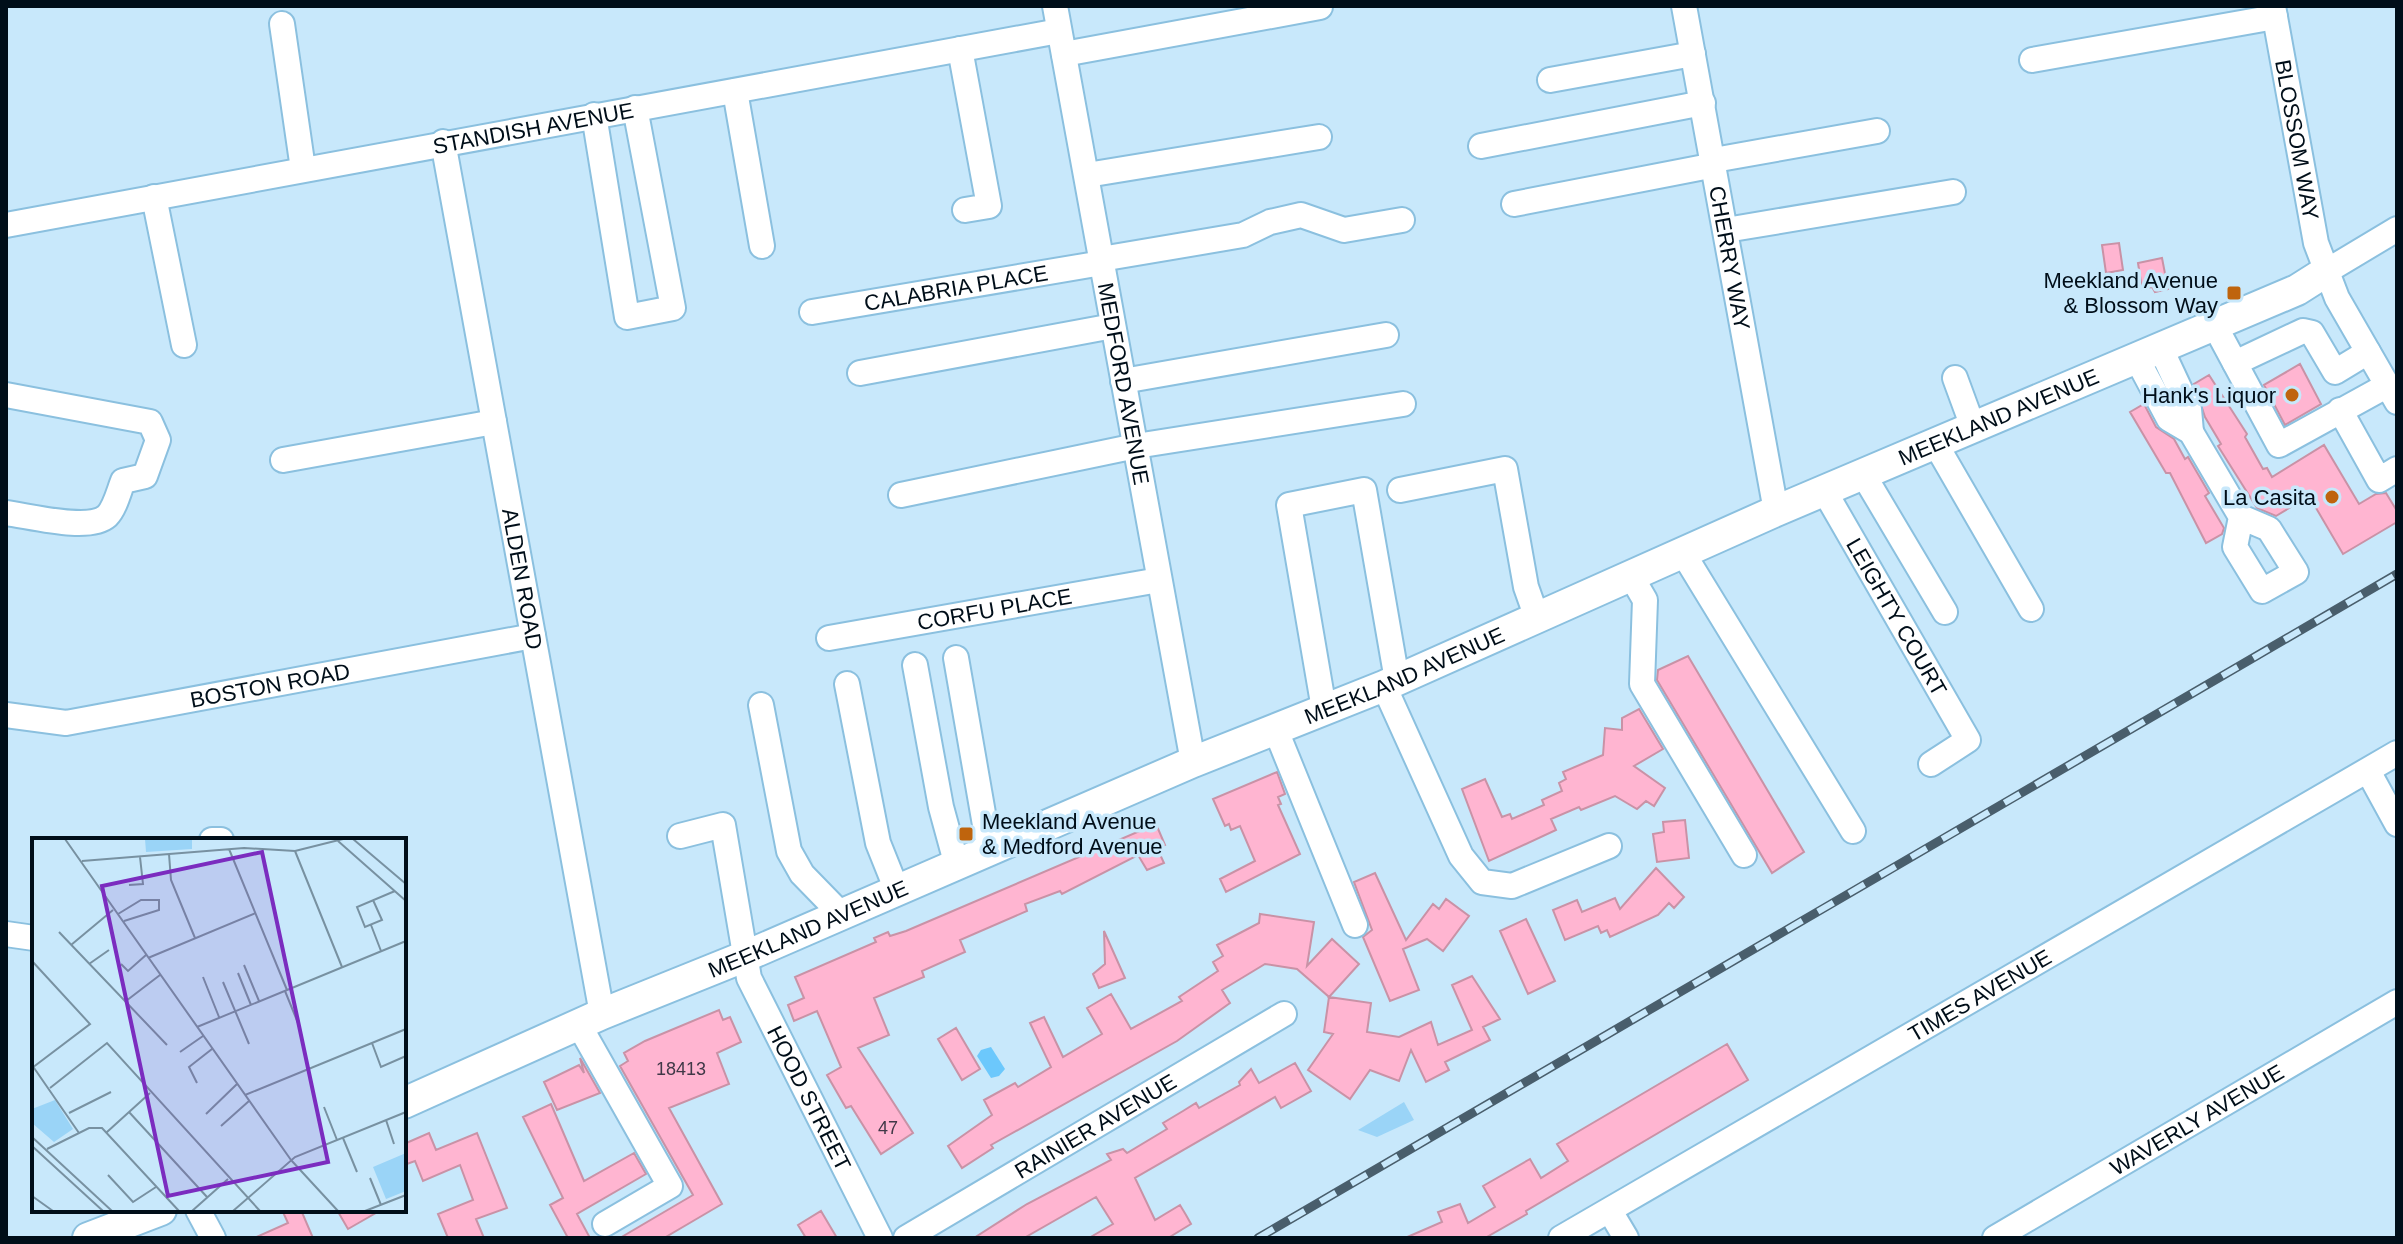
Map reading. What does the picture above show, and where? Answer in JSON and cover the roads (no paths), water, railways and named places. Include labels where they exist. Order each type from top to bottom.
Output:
[{"type":"main road","name":"MEEKLAND AVENUE","points":[[406,1102],[590,1019],[746,956],[956,862],[1275,728],[1391,683],[1776,511],[2297,290],[2327,271]]},
{"type":"main road","points":[[88,1238],[156,1212]]},
{"type":"street","name":"MEDFORD AVENUE","points":[[1055,6],[1193,762]]},
{"type":"street","name":"CHERRY WAY","points":[[1687,6],[1776,511]]},
{"type":"street","name":"STANDISH AVENUE","points":[[6,225],[960,49],[1062,43],[1320,7]]},
{"type":"street","points":[[2032,60],[2274,11]]},
{"type":"street","name":"BLOSSOM WAY","points":[[2274,11],[2314,236],[2337,298],[2392,393]]},
{"type":"street","points":[[282,24],[303,169]]},
{"type":"street","points":[[960,49],[989,206],[965,210]]},
{"type":"street","points":[[1550,80],[1695,61]]},
{"type":"street","points":[[1612,85],[1695,61]]},
{"type":"street","points":[[735,91],[762,246]]},
{"type":"street","points":[[1481,146],[1703,103]]},
{"type":"street","points":[[594,115],[627,317],[673,308],[635,108]]},
{"type":"street","points":[[1514,204],[1877,131]]},
{"type":"street","points":[[1087,175],[1319,137]]},
{"type":"street","name":"ALDEN ROAD","points":[[443,142],[533,636],[590,1019],[670,1186],[605,1224]]},
{"type":"street","points":[[1726,230],[1953,192]]},
{"type":"street","points":[[154,197],[184,345]]},
{"type":"street","name":"CALABRIA PLACE","points":[[812,312],[1243,235],[1270,222],[1301,215],[1344,230],[1402,220]]},
{"type":"street","name":"MEEKLAND AVENUE","points":[[2327,271],[2397,229]]},
{"type":"street","points":[[860,373],[1113,326]]},
{"type":"street","points":[[2215,326],[2279,445],[2340,410],[2392,393]]},
{"type":"street","points":[[2235,363],[2303,331],[2312,333],[2335,372],[2368,352]]},
{"type":"street","points":[[1123,381],[1386,335]]},
{"type":"street","points":[[2149,354],[2169,419],[2191,432],[2241,517]]},
{"type":"street","points":[[1955,378],[1973,427]]},
{"type":"street","points":[[6,395],[150,422],[158,440],[145,476],[123,481],[110,514],[98,522],[79,523],[6,513]]},
{"type":"street","points":[[901,495],[1136,446],[1403,404]]},
{"type":"street","points":[[2340,410],[2379,480],[2397,469]]},
{"type":"street","points":[[283,460],[494,422]]},
{"type":"street","points":[[1935,443],[2031,609]]},
{"type":"street","points":[[1400,490],[1505,469],[1526,587],[1537,618]]},
{"type":"street","points":[[1863,474],[1945,612]]},
{"type":"street","points":[[1324,709],[1289,505],[1364,490],[1391,683],[1461,856],[1482,882],[1512,886],[1609,846]]},
{"type":"street","name":"LEIGHTY COURT","points":[[1825,492],[1968,740],[1931,764]]},
{"type":"street","points":[[1683,553],[1732,638],[1853,831]]},
{"type":"street","points":[[1631,576],[1645,600],[1642,684],[1744,855]]},
{"type":"street","name":"CORFU PLACE","points":[[829,638],[1159,580]]},
{"type":"street","name":"BOSTON ROAD","points":[[6,715],[66,723],[533,636]]},
{"type":"street","points":[[956,658],[989,848]]},
{"type":"street","points":[[915,665],[925,729],[956,862]]},
{"type":"street","points":[[847,684],[875,832],[896,888]]},
{"type":"street","points":[[761,705],[789,851],[802,874],[840,913]]},
{"type":"street","points":[[1275,728],[1355,925]]},
{"type":"street","name":"TIMES AVENUE","points":[[1561,1238],[2397,753]]},
{"type":"street","points":[[2368,771],[2397,824]]},
{"type":"street","name":"HOOD STREET","points":[[680,836],[723,825],[751,982],[880,1238]]},
{"type":"street","points":[[6,934],[32,938]]},
{"type":"street","name":"WAVERLY AVENUE","points":[[1995,1238],[2397,1002]]},
{"type":"street","name":"RAINIER AVENUE","points":[[906,1238],[1284,1014]]},
{"type":"street","points":[[1610,1211],[1626,1238]]},
{"type":"street","points":[[199,1212],[213,1238]]},
{"type":"railway","points":[[1258,1238],[2397,574]]},
{"type":"place","name":"Meekland Avenue & Blossom Way","points":[[2234,293]]},
{"type":"place","name":"Hank's Liquor","points":[[2292,395]]},
{"type":"place","name":"La Casita","points":[[2332,497]]},
{"type":"place","name":"Meekland Avenue & Medford Avenue","points":[[966,834]]}]
